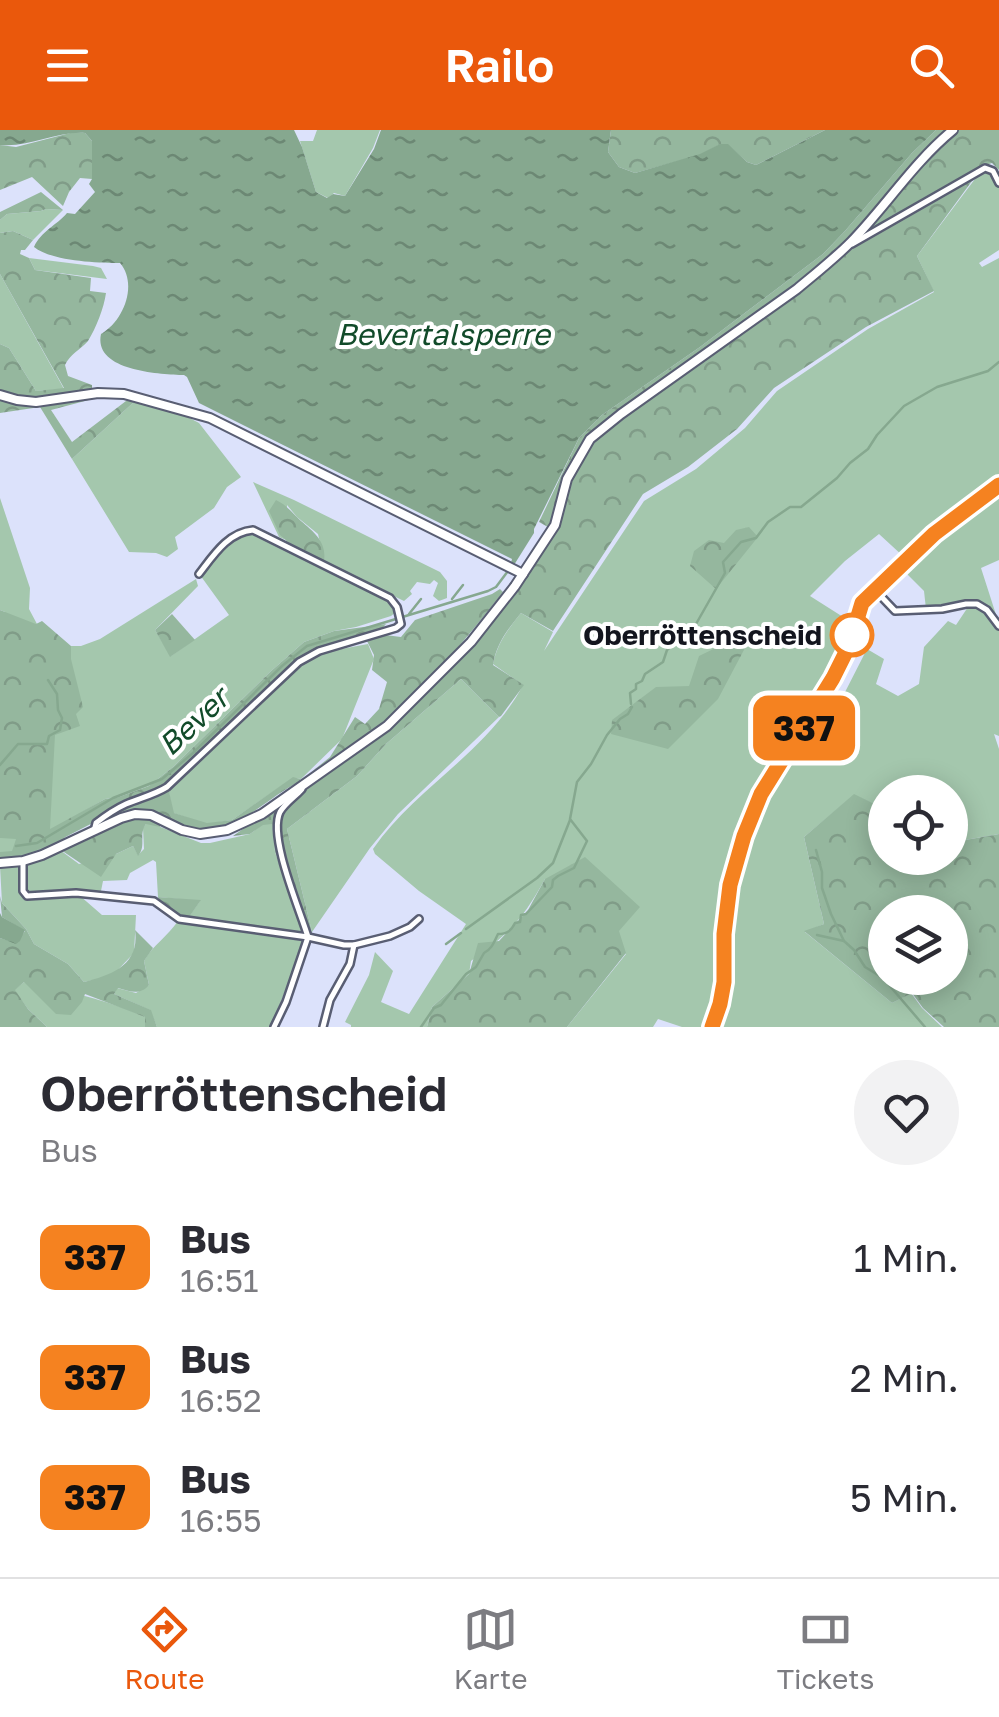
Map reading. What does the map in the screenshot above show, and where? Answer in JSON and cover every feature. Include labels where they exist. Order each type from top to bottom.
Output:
[{"type":"street","points":[[0,863],[23,861],[121,818],[144,814],[187,832],[212,834],[239,826],[396,718],[480,632],[523,574],[554,525],[568,479],[590,438],[797,289],[849,244],[953,130]]},
{"type":"street","points":[[849,244],[985,168],[992,170],[999,183]]},
{"type":"street","points":[[0,395],[36,402],[99,393],[131,395],[210,418],[523,574]]},
{"type":"street","points":[[712,1027],[724,982],[724,934],[733,868],[765,787],[849,646],[862,603],[946,524],[999,485]]},
{"type":"street","points":[[94,830],[96,823],[107,815],[167,787],[299,662],[319,651],[396,628],[400,617],[390,598],[251,530],[229,539],[199,574]]},
{"type":"street","points":[[875,590],[896,611],[977,604],[999,626]]},
{"type":"street","points":[[274,1027],[308,937],[278,829],[282,810],[302,786]]},
{"type":"street","points":[[23,861],[22,892],[28,896],[76,893],[154,901],[179,920],[354,945],[402,931],[419,919]]},
{"type":"street","points":[[323,1027],[330,1000],[350,964],[354,945]]},
{"type":"shaded area","points":[[317,130],[380,130],[345,196],[334,193],[328,198],[316,192],[300,141],[313,141]]},
{"type":"shaded area","points":[[990,170],[999,188],[999,250],[979,263],[982,267],[999,258],[999,481],[941,522],[904,557],[879,534],[810,596],[851,622],[829,675],[768,773],[738,837],[725,889],[717,990],[707,1027],[682,1027],[658,1019],[653,1027],[567,1027],[626,954],[545,879],[514,925],[471,961],[469,974],[432,1007],[427,1027],[351,1027],[345,1022],[369,975],[375,952],[393,971],[381,1002],[409,1014],[466,924],[419,891],[373,849],[409,807],[491,730],[523,685],[493,664],[512,625],[521,613],[553,632],[544,651],[644,501],[696,469],[745,428],[777,391],[868,329],[934,292],[917,256],[981,171]]},
{"type":"shaded area","points":[[63,210],[33,240],[13,231],[0,233],[0,220],[7,214]]},
{"type":"shaded area","points":[[29,258],[101,268],[107,279],[35,270]]},
{"type":"shaded area","points":[[0,274],[64,389],[36,391],[9,348],[0,344]]},
{"type":"shaded area","points":[[135,401],[180,413],[199,423],[241,477],[227,487],[214,508],[175,537],[178,549],[167,557],[129,552],[72,459]]},
{"type":"shaded area","points":[[253,482],[440,572],[447,581],[447,598],[439,601],[433,596],[438,583],[434,580],[430,584],[417,582],[404,601],[286,544]],"holes":[[[287,505],[318,534],[324,560],[287,539]]]},
{"type":"shaded area","points":[[999,486],[999,560],[981,568],[999,624],[982,606],[967,601],[926,609],[924,591],[901,568],[935,535]]},
{"type":"shaded area","points":[[0,498],[30,588],[29,609],[37,624],[70,646],[100,639],[196,579],[198,586],[155,630],[171,656],[229,615],[200,575],[238,536],[255,532],[388,598],[396,612],[304,642],[149,786],[105,799],[58,826],[66,840],[36,855],[0,858],[0,615],[5,612],[0,610]]},
{"type":"shaded area","points":[[968,607],[986,610],[999,630],[999,736],[994,734],[999,749],[999,834],[968,840],[968,775],[868,775],[868,801],[854,795],[804,837],[824,924],[805,932],[868,983],[868,995],[882,995],[892,1003],[912,995],[942,1027],[718,1027],[728,989],[734,894],[731,876],[739,869],[761,806],[824,700],[830,694],[842,698],[867,649],[884,659],[876,684],[898,696],[919,684],[924,647],[948,621],[956,625]]},
{"type":"shaded area","points":[[368,644],[374,659],[342,739],[301,779],[293,778],[232,820],[207,824],[173,813],[168,788],[301,664],[320,653]]},
{"type":"shaded area","points":[[461,679],[499,717],[398,814],[312,932],[287,829],[357,776],[386,744]]},
{"type":"shaded area","points":[[146,824],[210,843],[250,834],[263,824],[272,824],[275,852],[304,933],[188,918],[200,901],[158,897],[153,860],[130,873],[127,880],[103,881],[100,896],[79,895],[102,915],[136,915],[134,953],[112,976],[84,982],[68,964],[34,944],[2,903],[0,866],[20,865],[24,896],[41,895],[26,892],[25,865],[60,850],[79,864],[133,846],[138,855],[144,849]]},
{"type":"shaded area","points":[[178,921],[303,939],[271,1027],[157,1027],[150,1010],[114,994],[117,988],[136,993],[149,985],[144,961]]},
{"type":"shaded area","points":[[24,982],[131,1011],[146,1017],[145,1027],[47,1027],[14,990]]},
{"type":"green space","points":[[611,130],[825,130],[756,165],[721,144],[700,155],[635,173],[619,167],[608,152]]},
{"type":"green space","points":[[936,130],[999,130],[999,170],[992,163],[983,166],[917,256],[934,291],[866,327],[774,388],[737,429],[688,467],[643,494],[553,631],[521,613],[500,644],[493,665],[524,685],[501,716],[461,679],[386,744],[357,776],[287,829],[310,933],[280,842],[283,810],[307,787],[399,720],[509,600],[555,531],[539,522],[579,438],[602,415],[823,254]]},
{"type":"green space","points":[[74,132],[85,133],[92,141],[92,179],[80,178],[63,206],[32,177],[0,190],[0,145],[16,147]]},
{"type":"green space","points":[[41,192],[63,210],[7,214],[0,220],[0,212]]},
{"type":"green space","points":[[13,231],[33,240],[20,254],[29,258],[35,270],[91,278],[90,291],[106,293],[91,336],[65,365],[68,376],[92,385],[92,391],[30,400],[0,393],[0,344],[9,348],[36,391],[64,388],[0,274],[0,233]]},
{"type":"green space","points":[[0,397],[18,403],[100,397],[51,410],[72,442],[126,401],[135,401],[72,459],[40,407],[0,413]]},
{"type":"green space","points":[[276,500],[318,538],[324,548],[324,561],[280,535],[269,511]]},
{"type":"green space","points":[[749,527],[758,537],[716,589],[690,566],[694,551],[709,540],[724,543],[736,530]]},
{"type":"green space","points":[[500,589],[503,592],[419,689],[378,726],[310,773],[330,757],[355,717],[365,724],[379,709],[387,682],[372,670],[374,655],[367,641],[373,637],[319,651],[299,662],[168,787],[174,813],[207,823],[232,820],[293,777],[300,779],[235,822],[206,829],[181,825],[147,810],[131,810],[35,851],[0,858],[0,852],[12,851],[16,839],[0,838],[0,610],[36,624],[42,621],[71,646],[83,707],[76,714],[80,726],[55,735],[50,829],[105,799],[149,786],[304,642],[334,631],[386,624],[377,634],[401,637],[415,620]]},
{"type":"green space","points":[[172,614],[195,640],[170,657],[155,630]]},
{"type":"green space","points":[[734,639],[745,648],[718,699],[668,749],[611,734],[612,720],[656,687],[689,686],[699,656]]},
{"type":"green space","points":[[294,793],[280,808],[275,824],[292,894],[275,852],[272,824],[250,834],[233,836]]},
{"type":"green space","points":[[854,794],[868,801],[868,875],[968,875],[968,840],[999,834],[999,1027],[944,1027],[913,995],[968,995],[968,895],[868,895],[868,983],[804,931],[824,924],[804,837]]},
{"type":"green space","points":[[145,817],[160,822],[160,827],[146,824],[138,856],[133,846],[116,854],[101,877],[61,850],[120,822]]},
{"type":"green space","points":[[585,857],[640,907],[619,931],[626,953],[567,1027],[427,1027],[432,1007],[469,974],[478,943],[499,941],[528,910],[545,879]]},
{"type":"green space","points":[[0,896],[2,903],[26,929],[34,944],[68,964],[84,982],[114,972],[128,960],[133,952],[135,930],[153,948],[144,961],[149,985],[138,992],[118,988],[114,994],[151,1010],[157,1027],[145,1027],[145,1017],[85,994],[71,1015],[56,1014],[24,982],[15,990],[47,1027],[0,1027],[0,938],[16,943],[25,931],[2,917]]},
{"type":"green space","points":[[158,897],[201,900],[187,920],[163,910]]},
{"type":"green space","points":[[882,995],[908,995],[892,1003]]},
{"type":"water","name":"Bevertalsperre","points":[[0,130],[294,130],[316,192],[327,198],[333,194],[345,196],[381,130],[611,130],[608,152],[619,167],[635,173],[700,154],[720,144],[728,144],[756,165],[825,130],[936,130],[823,254],[602,415],[579,438],[534,533],[514,565],[512,559],[199,403],[184,375],[130,368],[107,356],[101,346],[101,334],[122,311],[128,291],[120,263],[63,258],[34,247],[45,232],[67,213],[75,214],[95,192],[89,184],[92,141],[85,133],[74,133],[0,145]]},
{"type":"water","points":[[0,913],[25,930],[16,944],[0,938]]},
{"type":"waterway","points":[[631,704],[630,693],[636,684],[663,662],[667,650],[696,624],[725,573],[723,562],[741,542],[756,538],[768,522],[790,507],[801,507],[837,478],[904,406],[937,387],[988,371],[999,362]]},
{"type":"waterway","name":"Bever","points":[[16,846],[37,843],[113,798],[162,779],[307,646],[488,591],[508,571]]},
{"type":"waterway","points":[[452,599],[463,585]]},
{"type":"waterway","name":"Bever","points":[[409,614],[421,599]]},
{"type":"waterway","points":[[0,765],[18,744],[47,744],[49,736],[60,730],[57,694],[48,680]]},
{"type":"waterway","points":[[421,1027],[434,1008],[476,967],[498,934],[520,922],[521,915],[552,887],[553,880],[574,868],[587,841],[570,819],[577,782],[607,735],[632,707]]},
{"type":"waterway","points":[[466,929],[553,863],[570,820]]},
{"type":"waterway","points":[[816,850],[822,888],[844,941],[865,967],[883,978],[925,1027]]},
{"type":"waterway","points":[[446,944],[461,933]]},
{"type":"waterway","points":[[817,935],[844,941]]},
{"type":"bus line","name":"337","points":[[712,1027],[724,982],[730,885],[744,836],[761,794],[833,678],[849,646],[862,603],[956,515],[999,485]]},
{"type":"place","name":"Oberröttenscheid","points":[[852,635]]}]
